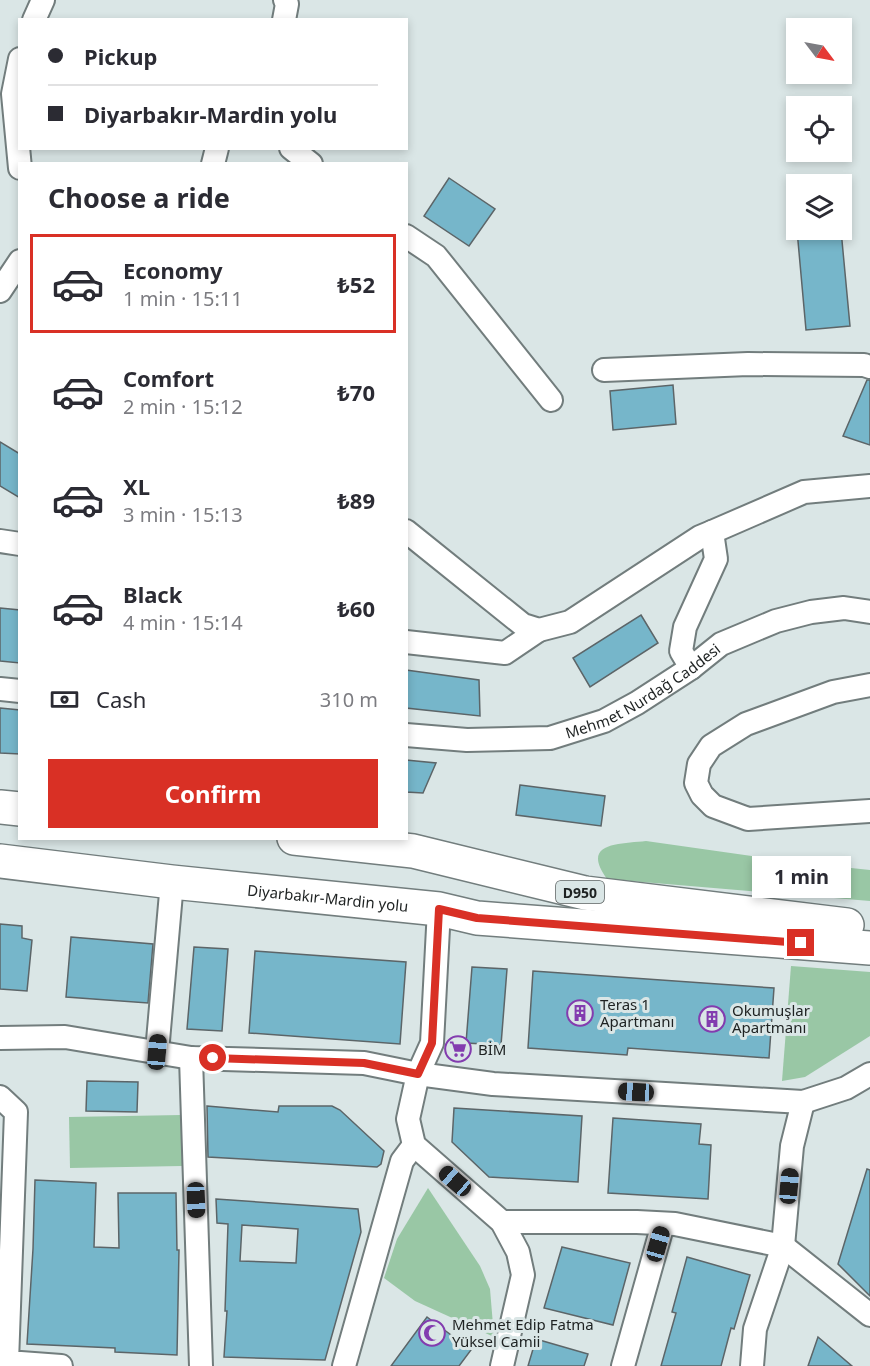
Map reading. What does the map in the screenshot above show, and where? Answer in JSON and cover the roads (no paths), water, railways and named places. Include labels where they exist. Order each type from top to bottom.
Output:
[{"type":"highway","points":[[0,807],[18,809]]},
{"type":"highway","name":"D950","points":[[312,840],[412,851],[585,893],[870,926]]},
{"type":"highway","name":"Diyarbakır-Mardin yolu","points":[[0,861],[172,882],[439,909],[477,918],[870,948]]},
{"type":"street","points":[[35,18],[43,0]]},
{"type":"street","points":[[284,18],[287,4],[285,0]]},
{"type":"street","points":[[18,68],[13,94],[18,147]]},
{"type":"street","points":[[294,150],[308,162]]},
{"type":"street","points":[[408,240],[436,256],[551,400]]},
{"type":"street","points":[[0,291],[18,264]]},
{"type":"street","points":[[604,370],[748,364],[864,365],[870,367]]},
{"type":"street","points":[[408,642],[505,653],[539,630],[570,622],[700,537],[804,492],[870,486]]},
{"type":"street","points":[[691,668],[681,651],[686,627],[716,559],[712,532]]},
{"type":"street","points":[[408,533],[523,625],[539,630]]},
{"type":"street","points":[[0,541],[18,544]]},
{"type":"street","name":"Mehmet Nurdağ Caddesi","points":[[408,735],[467,740],[550,738],[604,721],[638,703],[691,668],[721,644],[777,621],[811,612],[844,608],[870,612]]},
{"type":"street","points":[[870,685],[833,692],[746,724],[711,746],[699,764],[696,783],[702,795],[713,806],[748,819],[870,811]]},
{"type":"street","points":[[0,689],[18,691]]},
{"type":"street","points":[[157,1052],[172,882]]},
{"type":"street","points":[[439,909],[432,1043],[418,1074],[408,1119],[414,1145],[502,1222],[518,1252],[524,1275],[502,1366]]},
{"type":"street","points":[[0,1038],[65,1037],[192,1058],[364,1063],[418,1074],[493,1084],[803,1102],[846,1088],[870,1074]]},
{"type":"street","points":[[192,1058],[201,1366]]},
{"type":"street","points":[[0,1097],[16,1112],[7,1362],[61,1366]]},
{"type":"street","points":[[752,1366],[755,1329],[783,1246],[792,1146],[803,1102]]},
{"type":"street","points":[[344,1366],[402,1161],[414,1145]]},
{"type":"street","points":[[502,1222],[663,1224],[783,1246],[870,1315]]},
{"type":"street","points":[[623,1366],[663,1224]]},
{"type":"place","name":"Teras 1 Apartmanı","points":[[580,1013]]},
{"type":"place","name":"Okumuşlar Apartmanı","points":[[712,1019]]},
{"type":"place","name":"BİM","points":[[458,1049]]},
{"type":"place","name":"Mehmet Edip Fatma Yüksel Camii","points":[[432,1333]]}]
